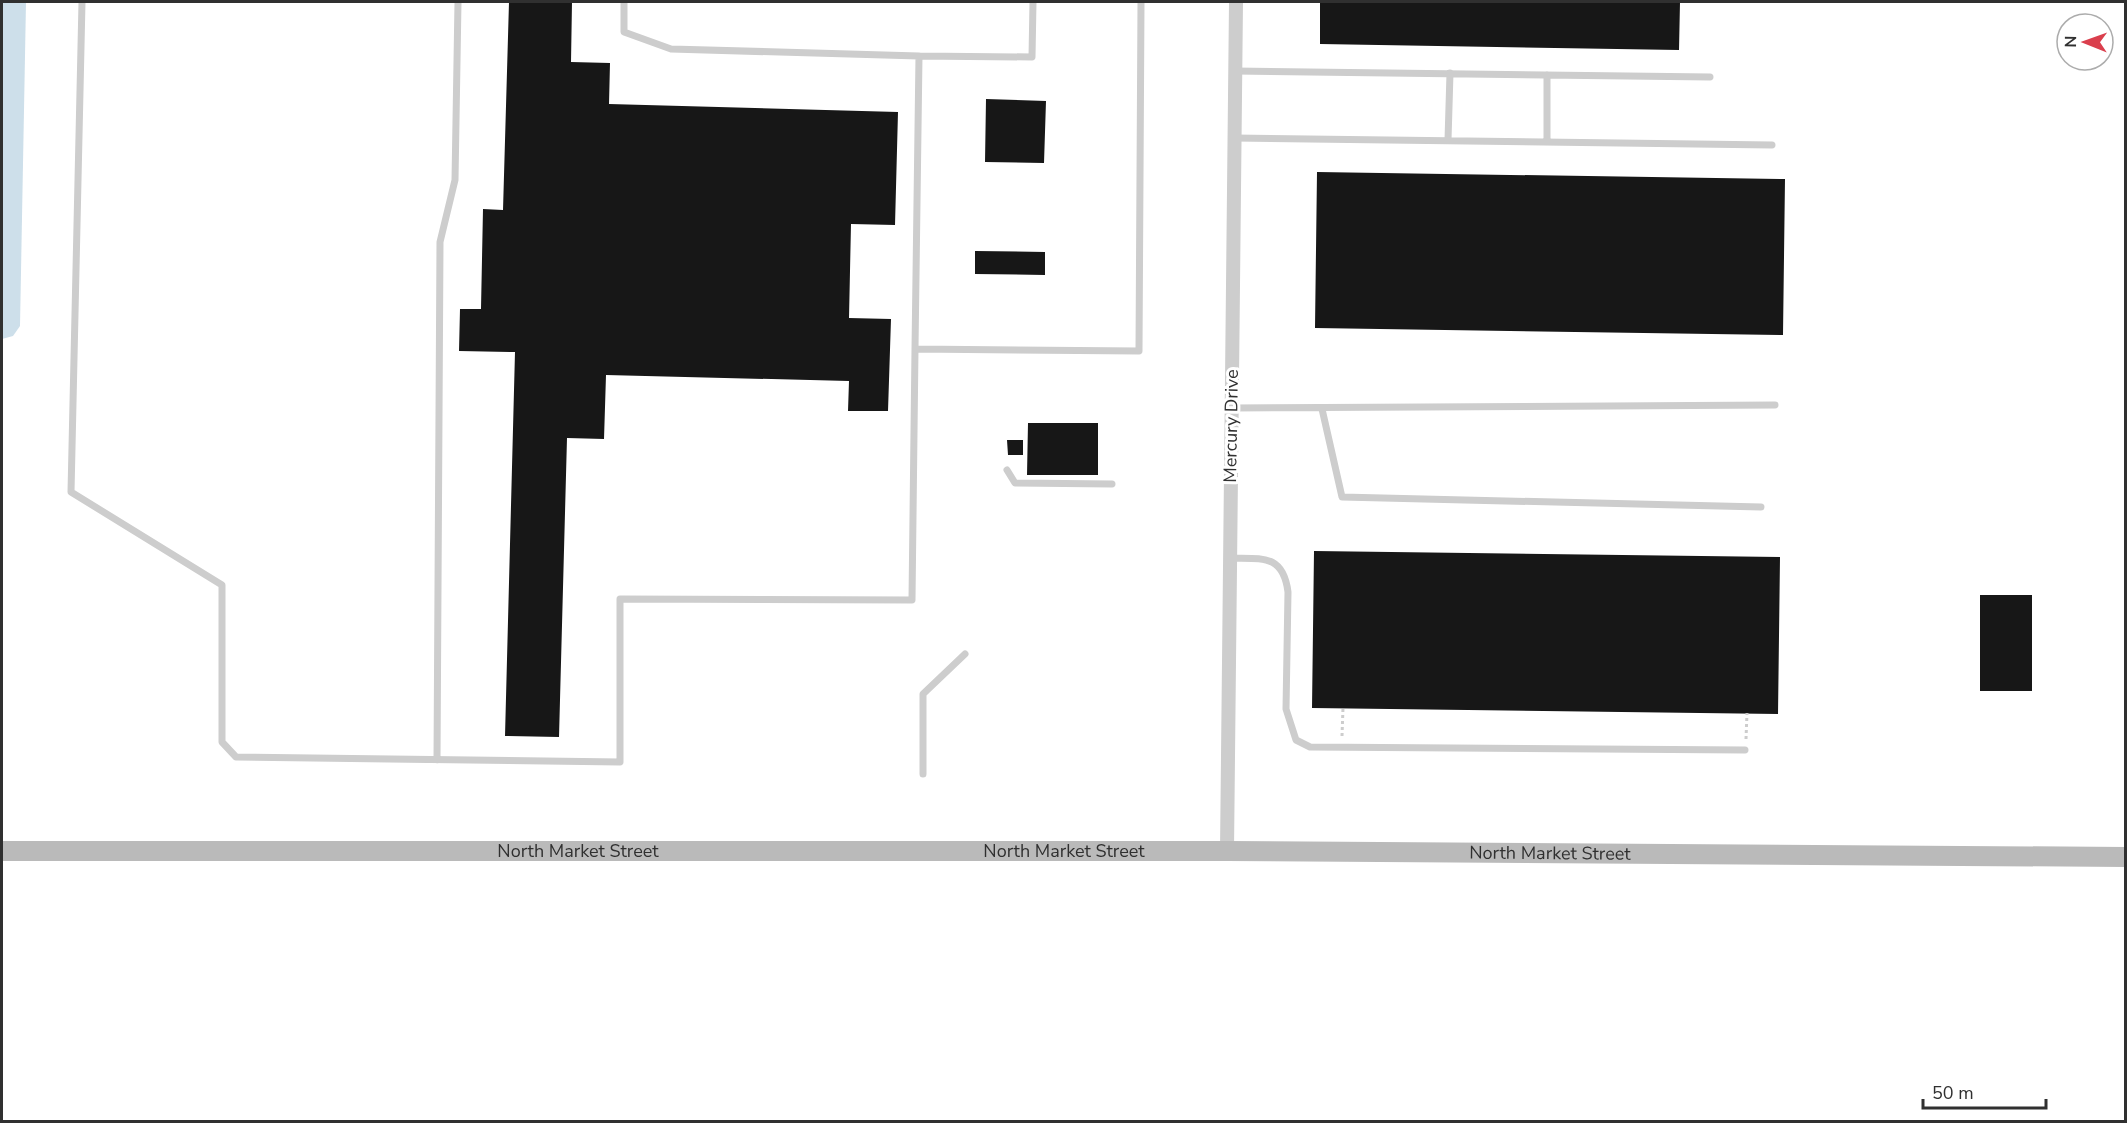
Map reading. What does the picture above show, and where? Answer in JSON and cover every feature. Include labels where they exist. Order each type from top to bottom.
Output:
[{"type":"main road","name":"North Market Street","points":[[2,851],[1227,851],[2126,857]]},
{"type":"street","name":"Mercury Drive","points":[[1227,851],[1236,2]]},
{"type":"lane","points":[[82,2],[72,492],[222,585],[222,742],[236,757],[620,762],[620,599],[912,600],[919,56]]},
{"type":"lane","points":[[438,760],[440,242],[455,180],[458,2]]},
{"type":"lane","points":[[624,2],[624,32],[671,49],[1032,57],[1033,2]]},
{"type":"lane","points":[[915,349],[1139,351],[1141,2]]},
{"type":"lane","points":[[1235,70],[1710,77]]},
{"type":"lane","points":[[1448,140],[1449,73]]},
{"type":"lane","points":[[1546,75],[1547,141]]},
{"type":"lane","points":[[1234,138],[1772,145]]},
{"type":"lane","points":[[1232,408],[1775,405]]},
{"type":"lane","points":[[1322,409],[1342,497],[1761,507]]},
{"type":"lane","points":[[1007,470],[1015,483],[1112,484]]},
{"type":"lane","points":[[1229,558],[1263,559],[1276,564],[1286,576],[1288,592],[1286,709],[1296,740],[1310,747],[1745,750]]},
{"type":"lane","points":[[923,774],[923,694],[965,654]]},
{"type":"path","points":[[1342,747],[1343,708]]},
{"type":"path","points":[[1745,750],[1747,713]]},
{"type":"water","points":[[2,2],[26,2],[20,326],[13,336],[2,339]]},
{"type":"building","points":[[509,2],[572,2],[571,62],[610,63],[609,104],[898,112],[895,225],[851,224],[849,318],[891,319],[888,411],[848,411],[849,381],[606,375],[604,439],[567,438],[559,737],[505,736],[515,352],[459,351],[460,309],[481,309],[483,209],[503,210]]},
{"type":"building","points":[[1320,2],[1680,2],[1679,50],[1320,44]]},
{"type":"building","points":[[986,99],[1046,101],[1044,163],[985,162]]},
{"type":"building","points":[[1317,172],[1785,179],[1783,335],[1315,328]]},
{"type":"building","points":[[975,251],[1045,252],[1045,275],[975,274]]},
{"type":"building","points":[[1028,423],[1098,423],[1098,475],[1027,475]]},
{"type":"building","points":[[1007,440],[1023,440],[1023,455],[1008,455]]},
{"type":"building","points":[[1314,551],[1780,557],[1778,714],[1312,708]]},
{"type":"building","points":[[1980,595],[2032,595],[2032,691],[1980,691]]}]
